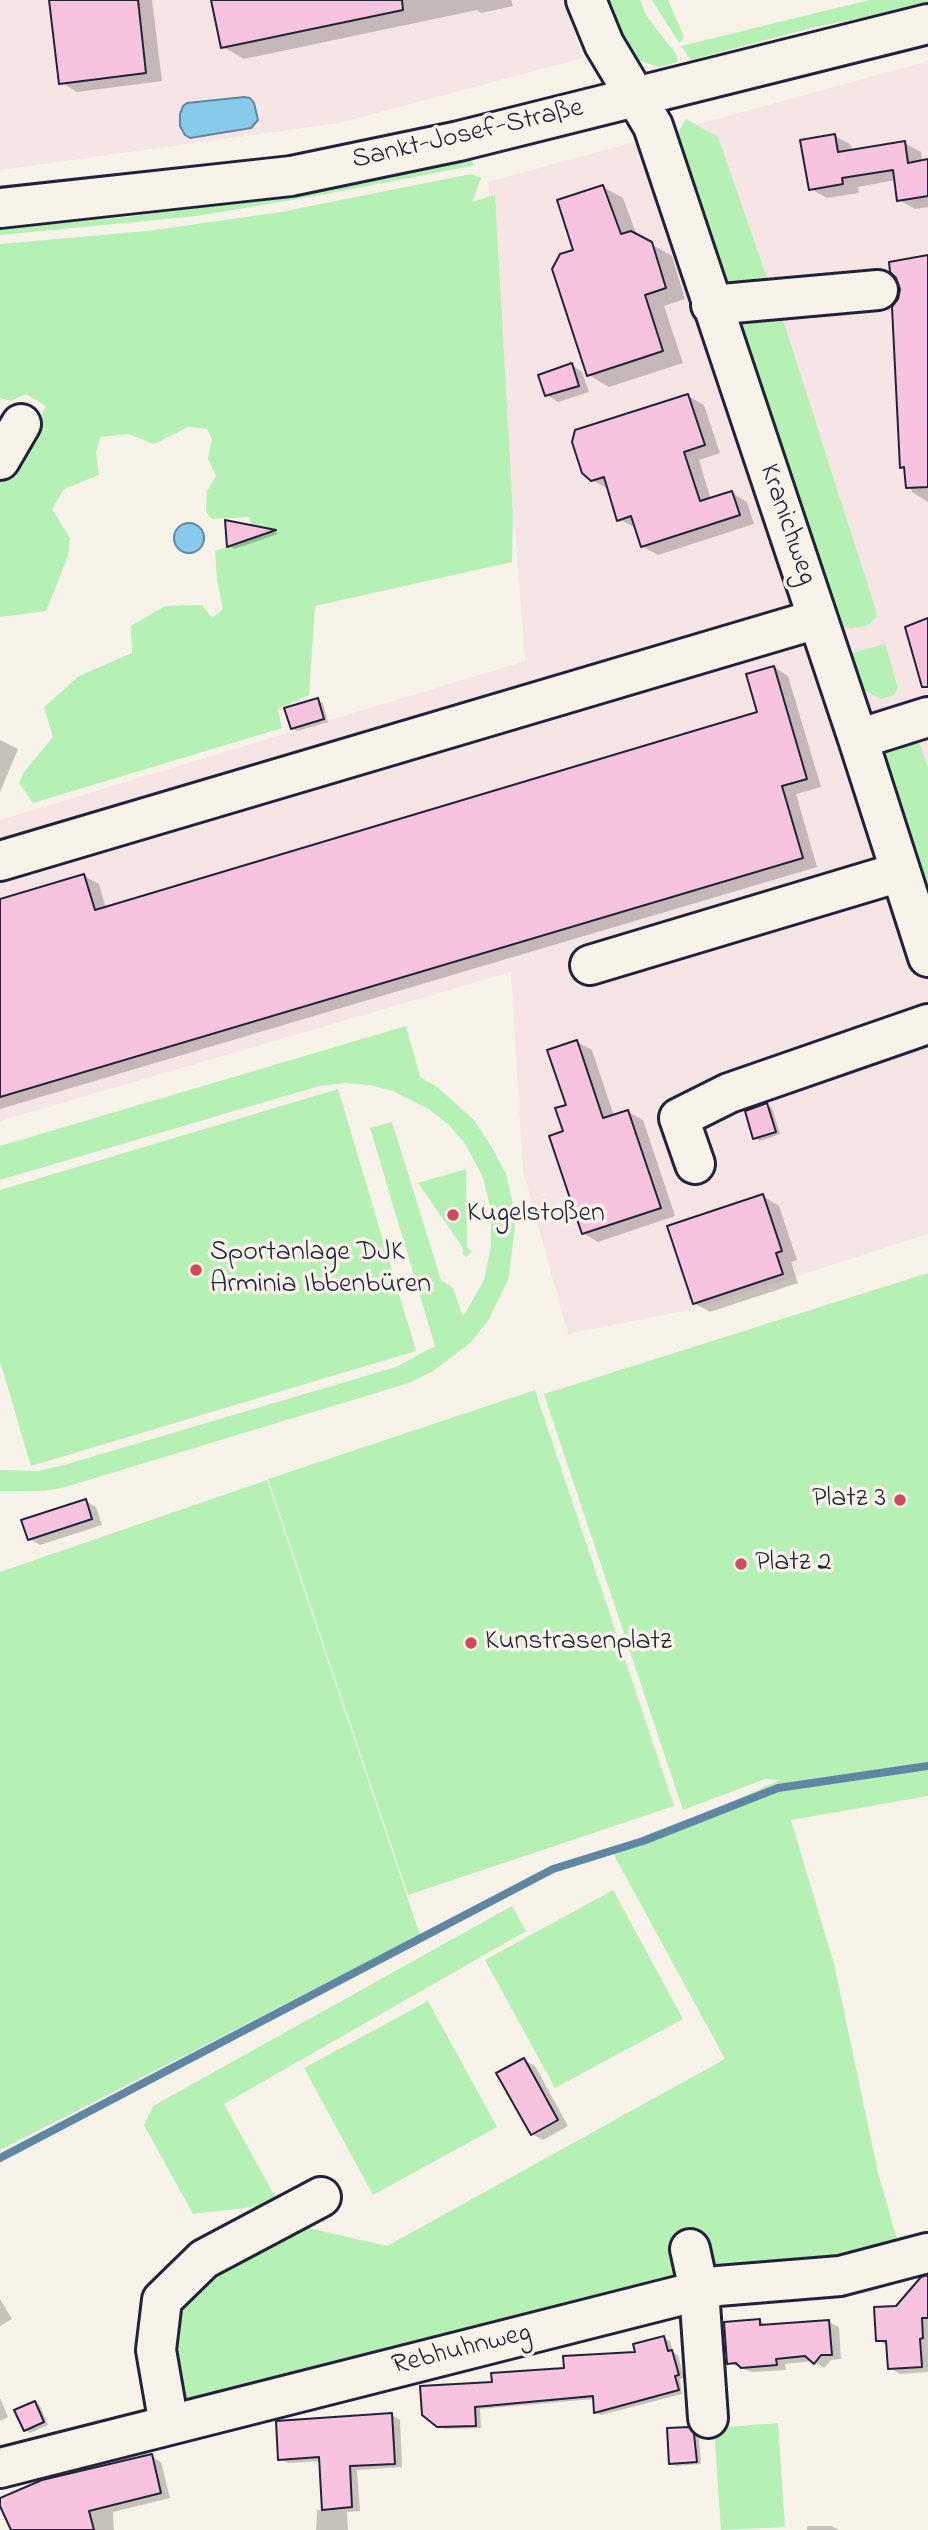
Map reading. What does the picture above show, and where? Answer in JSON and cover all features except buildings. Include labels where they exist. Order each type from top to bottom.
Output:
[{"type":"street","name":"Kranichweg","points":[[586,0],[604,44],[653,126],[928,957]]},
{"type":"street","name":"Sankt-Josef-Straße","points":[[0,208],[291,176],[458,141],[928,24]]},
{"type":"street","points":[[711,305],[878,290]]},
{"type":"street","points":[[0,460],[21,424]]},
{"type":"street","points":[[0,861],[817,619]]},
{"type":"street","points":[[858,739],[928,717]]},
{"type":"street","points":[[590,965],[901,872]]},
{"type":"street","points":[[695,1164],[678,1118],[729,1093],[928,1024]]},
{"type":"street","points":[[169,2425],[156,2350],[162,2300],[204,2259],[321,2197]]},
{"type":"street","points":[[690,2249],[699,2290],[708,2418]]},
{"type":"street","name":"Rebhuhnweg","points":[[0,2468],[699,2290],[718,2286],[840,2276],[927,2253]]},
{"type":"shaded area","points":[[0,0],[564,0],[583,58],[339,123],[0,170]]},
{"type":"shaded area","points":[[928,61],[928,1234],[694,1309],[568,1334],[523,1171],[511,972],[0,1121],[0,820],[525,661],[488,182]]},
{"type":"green space","points":[[599,0],[640,0],[647,17],[676,54],[678,62],[659,67],[640,61],[622,40]]},
{"type":"green space","points":[[652,0],[668,0],[684,37],[679,43]]},
{"type":"green space","points":[[869,0],[928,0],[928,5],[815,27],[691,60],[681,46]]},
{"type":"green space","points":[[686,119],[718,137],[771,289],[731,283],[722,277],[675,137]]},
{"type":"green space","points":[[468,157],[474,164],[471,166],[197,216],[0,235],[0,228],[128,217],[299,192]]},
{"type":"green space","points":[[471,174],[481,178],[472,202],[495,195],[513,514],[512,562],[315,606],[309,695],[278,709],[282,728],[33,803],[19,783],[24,772],[53,737],[44,707],[79,676],[132,653],[131,626],[165,606],[202,605],[212,618],[223,609],[215,551],[255,537],[249,517],[212,519],[206,512],[207,491],[216,476],[208,459],[212,439],[207,429],[188,427],[154,444],[129,434],[100,437],[96,453],[99,475],[64,489],[52,509],[70,538],[68,556],[46,611],[0,617],[0,478],[32,434],[46,406],[26,394],[11,401],[0,398],[0,244],[147,231],[281,212]]},
{"type":"green space","points":[[777,311],[784,323],[876,611],[877,617],[866,626],[838,626],[737,319]]},
{"type":"green space","points":[[885,644],[898,688],[894,695],[881,699],[865,691],[850,678],[849,654]]},
{"type":"green space","points":[[913,736],[921,747],[928,768],[928,932],[879,744]]},
{"type":"green space","points":[[406,1026],[420,1077],[437,1087],[474,1120],[506,1174],[512,1200],[515,1228],[508,1280],[488,1321],[470,1343],[433,1371],[409,1383],[62,1488],[0,1491],[0,1470],[38,1471],[64,1465],[396,1367],[435,1346],[370,1128],[392,1122],[441,1280],[453,1288],[463,1317],[484,1280],[491,1246],[491,1211],[483,1177],[464,1142],[448,1124],[430,1110],[393,1091],[370,1085],[345,1083],[319,1086],[0,1180],[0,1146]]},
{"type":"green space","name":"Sportanlage DJK Arminia Ibbenbüren","points":[[338,1089],[416,1351],[31,1466],[0,1361],[0,1190]]},
{"type":"green space","name":"Kugelstoßen","points":[[466,1169],[467,1247],[472,1252],[466,1257],[463,1248],[418,1183]]},
{"type":"green space","points":[[928,1273],[928,1796],[791,1820],[834,1964],[878,2173],[896,2236],[896,2252],[677,2283],[204,2401],[183,2398],[170,2383],[170,2309],[212,2273],[304,2227],[387,2246],[725,2059],[614,1855],[780,1780],[765,1779],[683,1810],[544,1394]]},
{"type":"green space","name":"Kunstrasenplatz","points":[[535,1390],[674,1806],[408,1895],[268,1479]]},
{"type":"green space","points":[[267,1480],[421,1938],[385,1953],[0,2150],[0,1572]]},
{"type":"green space","points":[[613,1890],[683,2019],[555,2088],[485,1960]]},
{"type":"green space","points":[[512,1906],[526,1931],[224,2104],[279,2204],[193,2214],[144,2125],[153,2106]]},
{"type":"green space","points":[[428,2001],[497,2127],[373,2195],[304,2068]]},
{"type":"green space","points":[[778,2423],[785,2527],[721,2530],[714,2428]]},
{"type":"water","points":[[250,98],[254,103],[258,120],[251,128],[190,138],[180,126],[180,114],[187,103]]},
{"type":"water","points":[[189,523],[200,527],[204,538],[200,549],[189,553],[178,549],[174,538],[178,527]]},
{"type":"waterway","points":[[0,2158],[553,1869],[643,1841],[778,1788],[928,1766]]},
{"type":"place","name":"Kugelstoßen","points":[[453,1215]]},
{"type":"place","name":"Sportanlage DJK Arminia Ibbenbüren","points":[[196,1270]]},
{"type":"place","name":"Platz 3","points":[[900,1500]]},
{"type":"place","name":"Platz 2","points":[[741,1564]]},
{"type":"place","name":"Kunstrasenplatz","points":[[471,1643]]}]
